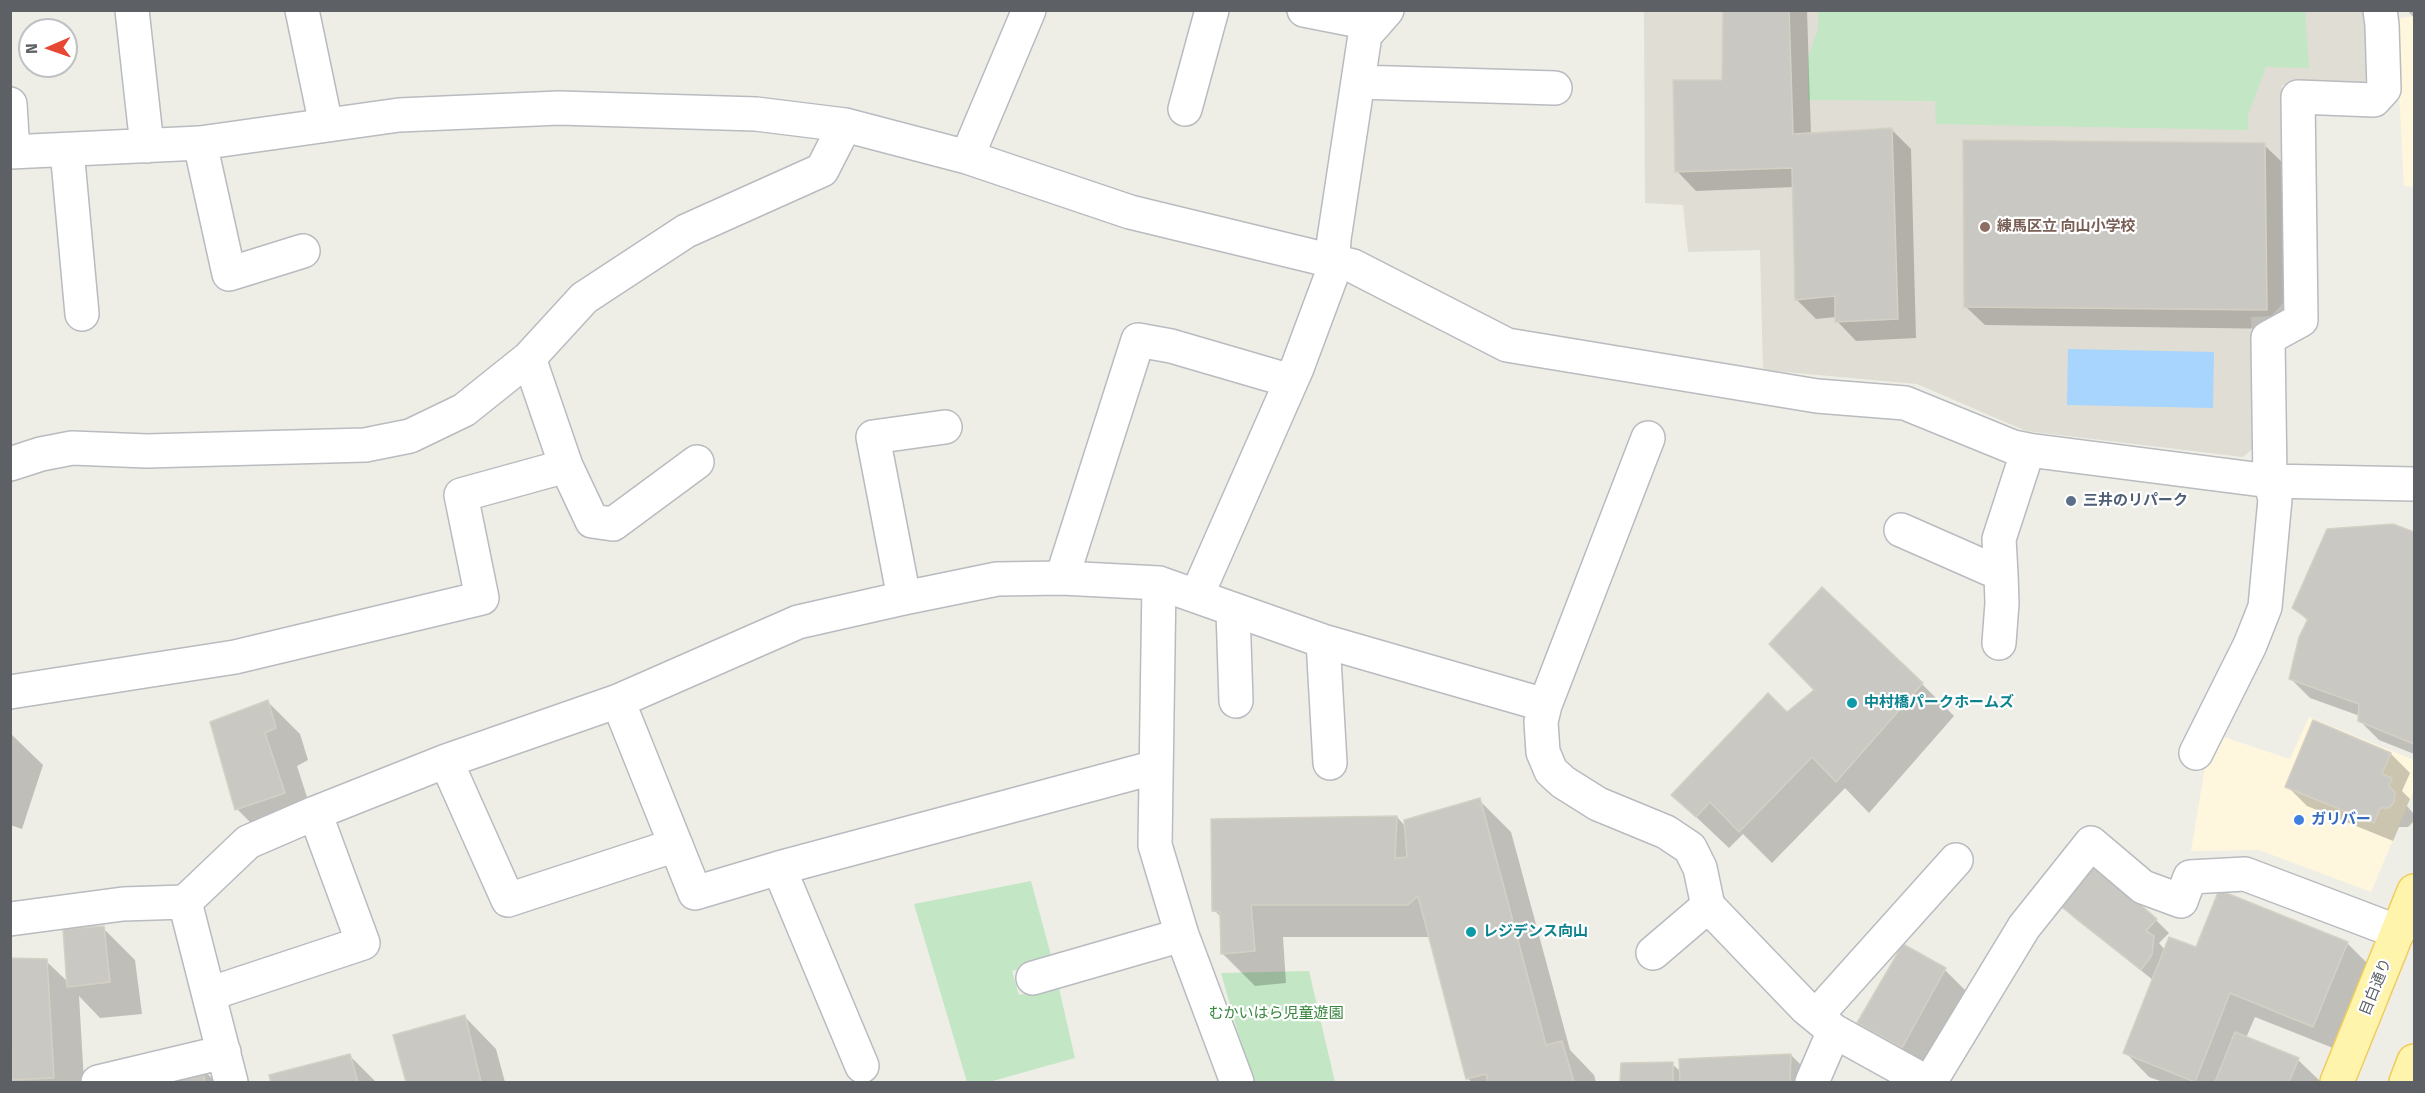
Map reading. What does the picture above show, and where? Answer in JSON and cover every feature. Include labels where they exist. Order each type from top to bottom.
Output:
[{"type":"main road","name":"目白通り","points":[[2337,1083],[2415,891]]},
{"type":"main road","points":[[2406,1083],[2415,1061]]},
{"type":"street","points":[[132,10],[147,146]]},
{"type":"street","points":[[302,10],[326,125]]},
{"type":"street","points":[[967,157],[1029,10]]},
{"type":"street","points":[[1185,109],[1212,10]]},
{"type":"street","points":[[1304,10],[1381,17]]},
{"type":"street","points":[[2196,753],[2250,645],[2265,607],[2275,499],[2270,481],[2268,338],[2301,320],[2298,97],[2374,100],[2384,89],[2380,10]]},
{"type":"street","points":[[1197,595],[1291,381],[1332,274],[1334,239],[1365,35],[1381,17]]},
{"type":"street","points":[[1358,82],[1555,88]]},
{"type":"street","points":[[10,104],[12,152],[200,143],[399,115],[559,108],[756,114],[845,125],[967,157],[1130,212],[1353,266],[1507,345],[1817,396],[1905,403],[2013,447],[2028,450],[2270,481],[2415,484]]},
{"type":"street","points":[[10,464],[41,454],[72,448],[147,451],[365,446],[410,436],[464,410],[529,358],[584,298],[686,231],[822,170],[845,125]]},
{"type":"street","points":[[200,143],[229,274],[303,251]]},
{"type":"street","points":[[67,150],[82,314]]},
{"type":"street","points":[[1062,578],[1138,340],[1171,346],[1291,381]]},
{"type":"street","points":[[529,358],[566,466],[592,521],[613,524],[697,462]]},
{"type":"street","points":[[904,598],[873,437],[945,427]]},
{"type":"street","points":[[1648,438],[1545,705],[1542,722],[1543,752],[1551,771],[1563,782],[1598,804],[1666,832],[1690,849],[1700,868],[1708,906],[1806,1008],[1825,1023],[1928,1083],[2024,927],[2091,843],[2143,887],[2181,901],[2190,877],[2246,874],[2398,932]]},
{"type":"street","points":[[1999,643],[2002,603],[1999,538],[2028,450]]},
{"type":"street","points":[[10,692],[235,657],[482,598],[461,495],[566,466]]},
{"type":"street","points":[[1901,530],[2001,574]]},
{"type":"street","points":[[10,919],[123,904],[185,902],[248,842],[315,813],[446,761],[618,701],[798,622],[997,579],[1062,578],[1159,583],[1323,641],[1545,705]]},
{"type":"street","points":[[1159,583],[1155,845],[1182,935],[1237,1083]]},
{"type":"street","points":[[1233,611],[1236,701]]},
{"type":"street","points":[[1323,641],[1330,763]]},
{"type":"street","points":[[618,701],[695,893],[779,867],[1156,767]]},
{"type":"street","points":[[446,761],[508,900],[676,845]]},
{"type":"street","points":[[208,994],[363,943],[315,813]]},
{"type":"street","points":[[1812,1083],[1825,1023],[1956,861]]},
{"type":"street","points":[[779,867],[862,1066]]},
{"type":"street","points":[[98,1083],[227,1068],[185,902]]},
{"type":"street","points":[[1653,953],[1708,906]]},
{"type":"street","points":[[1033,978],[1182,935]]},
{"type":"shaded area","name":"練馬区立 向山小学校","points":[[1644,11],[2363,11],[2370,75],[2361,86],[2282,85],[2286,300],[2271,316],[2251,317],[2256,446],[2243,457],[2026,431],[1917,384],[1763,370],[1760,250],[1688,252],[1683,205],[1645,203]]},
{"type":"shaded area","points":[[2414,16],[2414,187],[2404,186],[2395,19]]},
{"type":"shaded area","name":"ガリバー","points":[[2309,717],[2414,760],[2414,790],[2371,892],[2259,850],[2191,851],[2206,761],[2224,737],[2290,759]]},
{"type":"green space","points":[[2305,10],[2309,68],[2266,67],[2248,115],[2248,130],[1936,124],[1935,101],[1808,100],[1808,57],[1818,29],[1818,11]]},
{"type":"green space","points":[[1031,881],[1052,959],[1012,971],[1019,995],[1058,984],[1075,1058],[989,1082],[967,1082],[914,904]]},
{"type":"green space","name":"むかいはら児童遊園","points":[[1309,971],[1335,1082],[1252,1082],[1221,973]]},
{"type":"water","points":[[2068,349],[2214,352],[2213,408],[2067,405]]},
{"type":"building","points":[[1723,10],[1789,10],[1793,134],[1892,128],[1898,319],[1835,322],[1835,296],[1795,300],[1792,168],[1675,172],[1673,80],[1722,80]]},
{"type":"building","points":[[1963,140],[2265,143],[2267,310],[1964,307]]},
{"type":"building","points":[[2393,524],[2414,532],[2414,744],[2358,721],[2359,704],[2289,679],[2299,637],[2308,619],[2292,608],[2327,529]]},
{"type":"building","name":"中村橋パークホームズ","points":[[1822,587],[1923,683],[1836,782],[1812,757],[1739,832],[1710,802],[1696,817],[1671,795],[1768,693],[1787,712],[1814,690],[1769,644]]},
{"type":"building","points":[[268,700],[276,728],[265,733],[285,793],[235,810],[210,722]]},
{"type":"building","points":[[2313,720],[2391,753],[2382,774],[2392,778],[2389,786],[2395,792],[2394,802],[2389,808],[2380,808],[2374,823],[2285,787]]},
{"type":"building","name":"レジデンス向山","points":[[1480,798],[1546,1045],[1562,1041],[1574,1082],[1488,1082],[1486,1074],[1466,1079],[1418,896],[1408,905],[1251,905],[1255,951],[1221,954],[1220,912],[1212,911],[1211,819],[1397,816],[1395,858],[1407,857],[1404,820]]},
{"type":"building","points":[[2098,868],[2157,919],[2146,931],[2154,936],[2152,955],[2141,970],[2058,904],[2084,870]]},
{"type":"building","points":[[2219,890],[2348,942],[2313,1027],[2230,993],[2195,1082],[2123,1053],[2169,937],[2196,947]]},
{"type":"building","points":[[104,926],[110,982],[67,987],[63,929]]},
{"type":"building","points":[[1903,944],[1946,968],[1902,1048],[1857,1023]]},
{"type":"building","points":[[10,958],[47,959],[54,1078],[12,1080]]},
{"type":"building","points":[[465,1015],[481,1082],[406,1082],[393,1035]]},
{"type":"building","points":[[2235,1032],[2299,1058],[2289,1082],[2215,1082]]},
{"type":"building","points":[[350,1054],[358,1082],[271,1082],[269,1075]]},
{"type":"building","points":[[1791,1054],[1790,1082],[1680,1082],[1679,1059]]},
{"type":"building","points":[[1673,1062],[1673,1082],[1620,1082],[1621,1063]]},
{"type":"building","points":[[202,1067],[205,1082],[133,1082]]},
{"type":"place","name":"練馬区立 向山小学校","points":[[1985,227]]},
{"type":"place","name":"三井のリパーク","points":[[2071,501]]},
{"type":"place","name":"中村橋パークホームズ","points":[[1852,703]]},
{"type":"place","name":"ガリバー","points":[[2299,820]]},
{"type":"place","name":"レジデンス向山","points":[[1471,932]]}]
